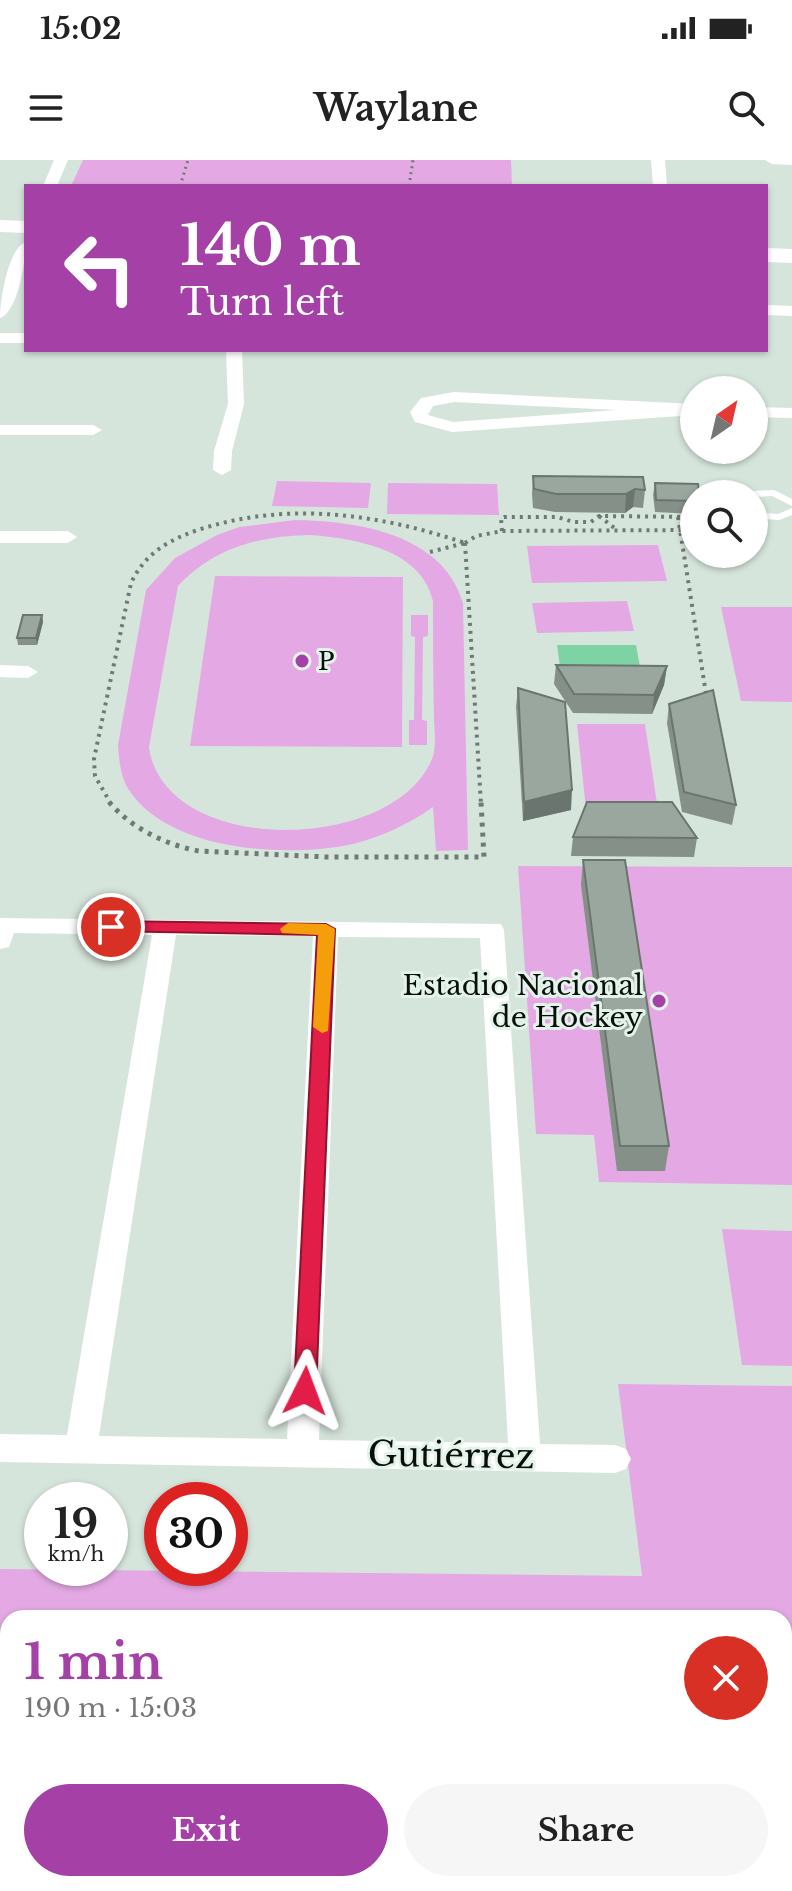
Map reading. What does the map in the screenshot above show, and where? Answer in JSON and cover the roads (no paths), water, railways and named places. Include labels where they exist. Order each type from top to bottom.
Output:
[{"type":"street","points":[[51,184],[61,160]]},
{"type":"street","points":[[658,160],[660,184]]},
{"type":"street","points":[[772,160],[792,161]]},
{"type":"street","points":[[0,226],[24,227]]},
{"type":"street","points":[[0,313],[24,251]]},
{"type":"street","points":[[768,255],[792,256]]},
{"type":"street","points":[[768,310],[792,311]]},
{"type":"street","points":[[0,338],[24,338]]},
{"type":"street","points":[[222,470],[223,451],[236,404],[234,352]]},
{"type":"street","points":[[454,397],[694,410],[452,427],[430,424],[421,418],[419,412],[427,402],[454,397]]},
{"type":"street","points":[[768,412],[792,413]]},
{"type":"street","points":[[0,430],[93,430]]},
{"type":"street","points":[[0,537],[68,537]]},
{"type":"street","points":[[0,671],[28,672]]},
{"type":"street","points":[[0,941],[4,925],[492,930],[525,1457]]},
{"type":"street","points":[[81,1449],[165,928]]},
{"type":"street","points":[[302,1452],[326,929]]},
{"type":"street","name":"Gutiérrez","points":[[0,1448],[615,1459]]},
{"type":"lane","points":[[786,496],[792,503]]},
{"type":"lane","points":[[768,516],[779,517],[792,511]]},
{"type":"place","name":"P","points":[[302,661]]},
{"type":"place","name":"Estadio Nacional de Hockey","points":[[659,1001]]}]
